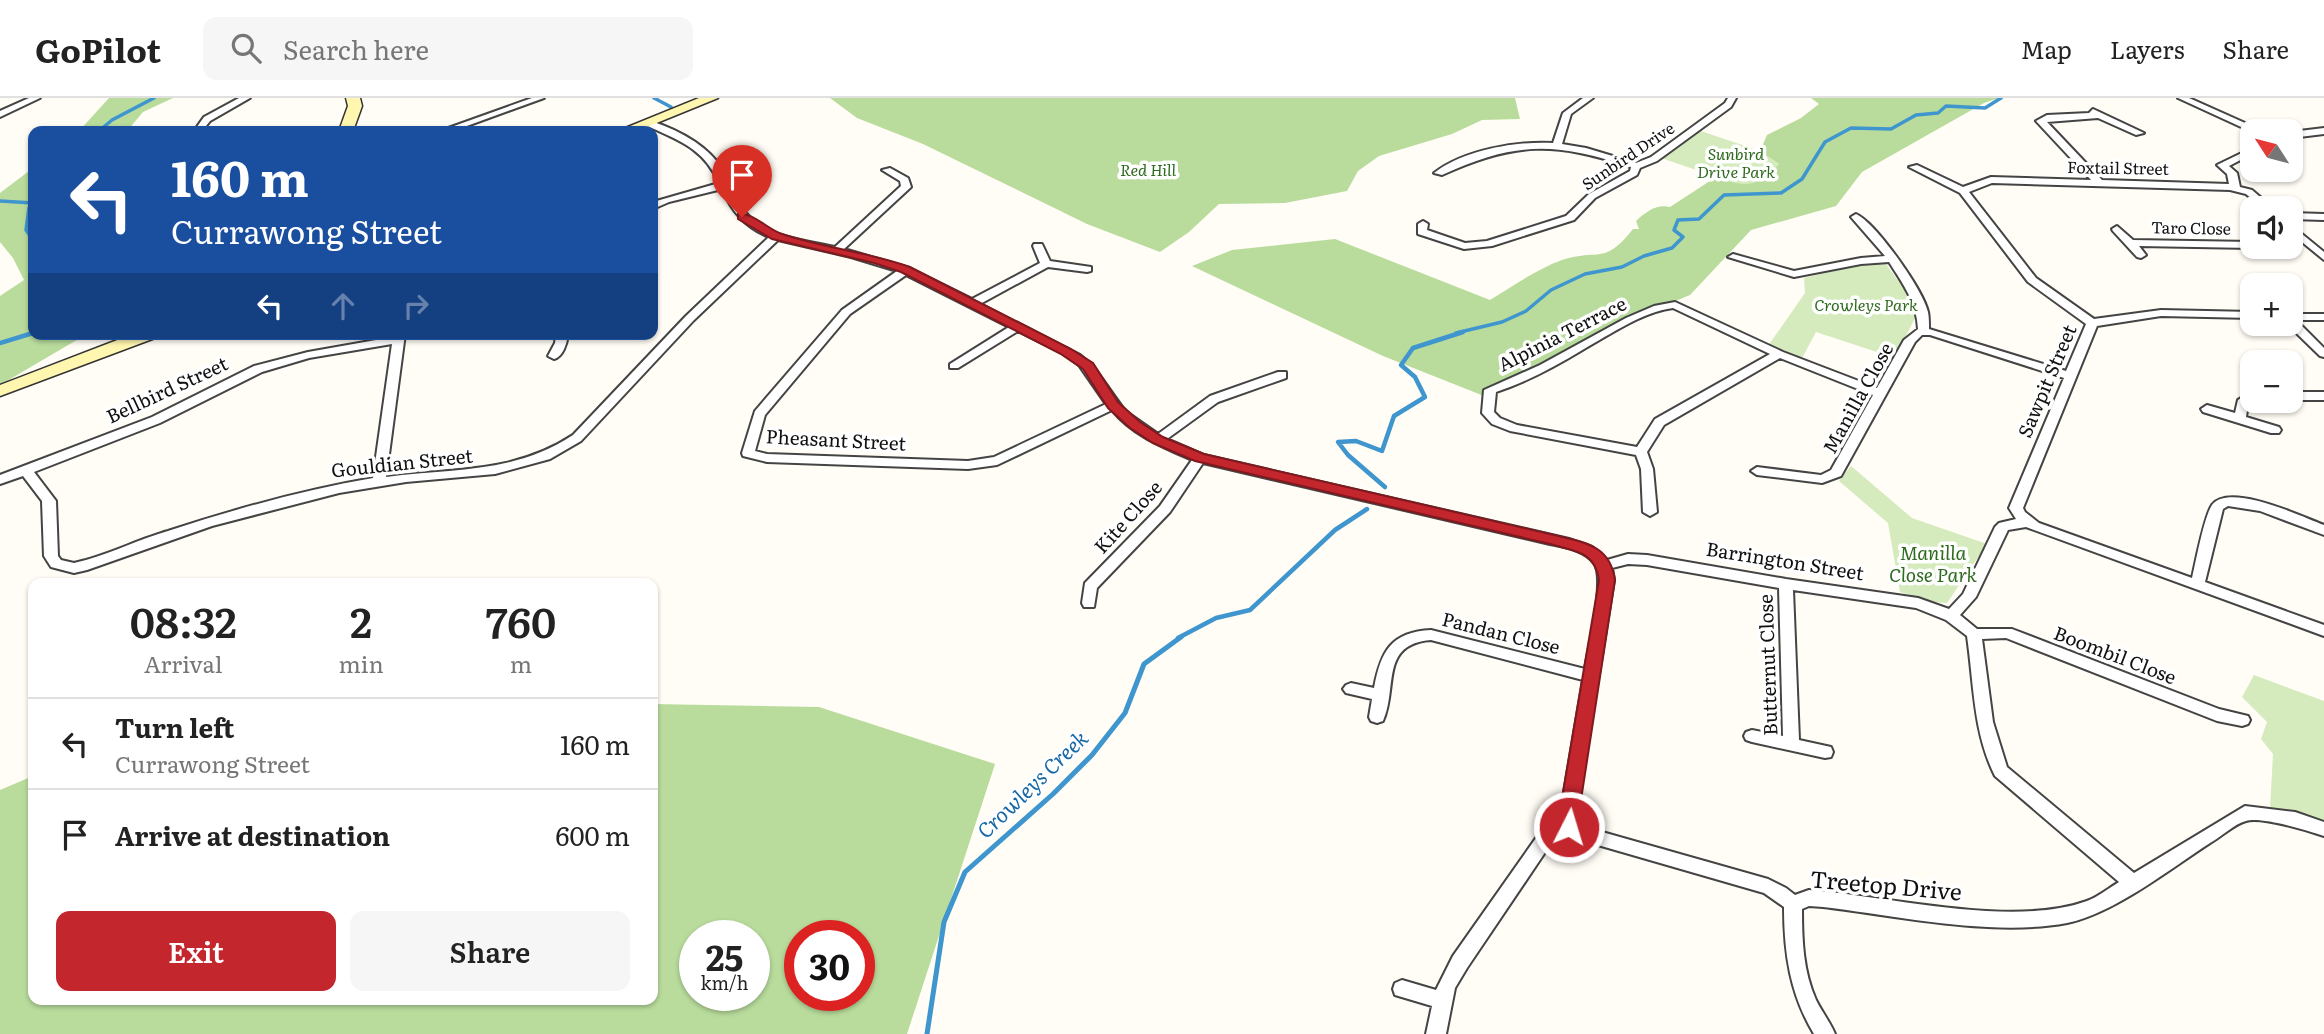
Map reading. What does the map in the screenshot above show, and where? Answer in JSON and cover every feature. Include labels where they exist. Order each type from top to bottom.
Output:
[{"type":"street","points":[[0,114],[36,98]]},
{"type":"street","points":[[202,126],[207,119],[246,98]]},
{"type":"street","points":[[348,126],[355,106],[354,98]]},
{"type":"street","points":[[459,126],[540,98]]},
{"type":"street","points":[[1557,145],[1567,113],[1589,98]]},
{"type":"street","name":"Sunbird Drive","points":[[1423,224],[1422,232],[1454,244],[1473,246],[1488,244],[1570,218],[1592,196],[1634,173],[1636,166],[1654,159],[1721,110],[1732,98]]},
{"type":"street","points":[[2182,98],[2240,123]]},
{"type":"street","points":[[658,129],[697,117],[717,100]]},
{"type":"street","points":[[2086,108],[2139,134]]},
{"type":"street","points":[[2099,115],[2047,118],[2040,121],[2100,184]]},
{"type":"street","points":[[658,131],[703,152],[710,159],[732,204],[742,217],[776,236],[905,270],[973,303],[1088,366],[1113,405],[1158,440],[1200,458],[1628,559]]},
{"type":"street","points":[[2303,134],[2324,131]]},
{"type":"street","points":[[1439,173],[1505,147],[1557,145],[1599,153],[1636,166]]},
{"type":"street","points":[[2235,188],[2232,173],[2222,165],[2240,157]]},
{"type":"street","points":[[1914,167],[1963,191],[2032,280],[2092,323]]},
{"type":"street","points":[[837,250],[906,187],[905,180],[900,175],[887,170]]},
{"type":"street","name":"Foxtail Street","points":[[1963,191],[1991,180],[2235,188],[2254,196]]},
{"type":"street","points":[[658,204],[725,185]]},
{"type":"street","points":[[2303,216],[2324,217]]},
{"type":"street","points":[[1856,217],[1871,230],[1922,309],[1924,331],[2070,376]]},
{"type":"street","points":[[2118,229],[2141,255]]},
{"type":"street","name":"Gouldian Street","points":[[26,470],[48,501],[51,556],[56,564],[74,568],[227,517],[331,489],[379,481],[504,470],[545,457],[577,438],[690,318],[776,236]]},
{"type":"street","points":[[2303,239],[2324,257]]},
{"type":"street","name":"Taro Close","points":[[2130,243],[2240,244]]},
{"type":"street","points":[[2303,245],[2310,245]]},
{"type":"street","points":[[1038,246],[1046,264]]},
{"type":"street","points":[[1733,257],[1794,275],[1861,261],[1891,259]]},
{"type":"street","points":[[973,303],[1046,264],[1087,269]]},
{"type":"street","name":"Pheasant Street","points":[[905,270],[846,312],[759,414],[748,453],[767,458],[968,465],[996,461],[1113,405]]},
{"type":"street","name":"Alpinia Terrace","points":[[1641,452],[1514,428],[1496,421],[1488,412],[1490,390],[1519,380],[1621,325],[1667,305],[1684,307],[1779,354],[1881,394]]},
{"type":"street","name":"Sawpit Street","points":[[2027,522],[2016,508],[2018,499],[2092,323],[2161,313],[2240,315]]},
{"type":"street","points":[[2303,317],[2324,317]]},
{"type":"street","points":[[954,366],[1017,327]]},
{"type":"street","name":"Manilla Close","points":[[1757,471],[1822,479],[1836,473],[1910,340],[1914,334],[1924,331]]},
{"type":"street","points":[[2303,334],[2324,354]]},
{"type":"street","points":[[31,379],[103,340]]},
{"type":"street","points":[[0,391],[133,340]]},
{"type":"street","name":"Bellbird Street","points":[[0,480],[156,420],[258,369],[308,355],[383,340]]},
{"type":"street","points":[[379,481],[398,340]]},
{"type":"street","points":[[554,356],[561,340]]},
{"type":"street","points":[[1650,512],[1647,469],[1641,452],[1659,422],[1779,354]]},
{"type":"street","points":[[1158,440],[1214,399],[1282,375]]},
{"type":"street","points":[[2303,396],[2324,396]]},
{"type":"street","points":[[2207,409],[2275,430]]},
{"type":"street","points":[[2240,419],[2241,413]]},
{"type":"street","name":"Kite Close","points":[[1088,603],[1090,587],[1165,509],[1200,458]]},
{"type":"street","points":[[2197,585],[2217,508],[2221,503],[2245,503],[2324,530]]},
{"type":"street","points":[[1951,616],[1969,597],[2000,530],[2027,522],[2324,631]]},
{"type":"street","points":[[1436,1034],[1446,986],[1460,962],[1534,854],[1550,836],[1569,827],[1569,810],[1607,580],[1605,565],[1586,549]]},
{"type":"street","name":"Barrington Street","points":[[1605,565],[1628,559],[1647,559],[1786,584],[1918,603],[1951,616],[1974,635]]},
{"type":"street","name":"Butternut Close","points":[[1786,584],[1791,744]]},
{"type":"street","name":"Boombil Close","points":[[1974,635],[2007,633],[2217,715],[2242,720]]},
{"type":"street","name":"Pandan Close","points":[[1377,717],[1394,647],[1413,634],[1431,635],[1590,676]]},
{"type":"street","points":[[1974,635],[1986,728],[2001,772],[2132,882]]},
{"type":"street","points":[[1351,689],[1381,695]]},
{"type":"street","name":"Butternut Close","points":[[1752,736],[1825,752]]},
{"type":"street","name":"Treetop Drive","points":[[1569,827],[1597,838],[1768,887],[1793,904],[1810,898],[1985,918],[2052,917],[2079,913],[2094,907],[2245,813],[2295,819],[2324,829]]},
{"type":"street","points":[[1793,904],[1796,972],[1806,1003],[1825,1034]]},
{"type":"street","points":[[1402,989],[1442,1000]]},
{"type":"green space","points":[[109,98],[173,98],[143,112],[131,126],[84,126]]},
{"type":"green space","name":"Red Hill","points":[[830,98],[1515,98],[1520,119],[1482,120],[1452,134],[1379,156],[1358,171],[1347,191],[1285,203],[1219,204],[1189,232],[1160,252],[1087,224],[923,144],[857,118]]},
{"type":"green space","points":[[1811,98],[1999,98],[1984,103],[1862,172],[1836,206],[1751,230],[1690,295],[1605,330],[1484,396],[1383,356],[1192,266],[1232,250],[1335,239],[1490,300],[1525,278],[1562,260],[1608,252],[1633,229],[1639,229],[1636,221],[1647,212],[1660,207],[1670,207],[1716,177],[1743,184],[1757,182],[1779,164],[1760,151],[1767,135],[1801,118],[1819,104]]},
{"type":"green space","name":"Sunbird Drive Park","points":[[1701,131],[1760,151],[1779,164],[1760,182],[1743,186],[1661,158]]},
{"type":"green space","points":[[28,172],[28,340],[77,340],[0,385],[0,296],[24,280],[13,258],[0,242],[0,193]]},
{"type":"green space","name":"Crowleys Park","points":[[1876,261],[1886,264],[1919,310],[1895,358],[1816,332],[1801,360],[1768,346],[1805,293],[1804,278]]},
{"type":"green space","name":"Manilla Close Park","points":[[1851,466],[1912,518],[1987,544],[1947,603],[1933,602],[1900,592],[1888,523],[1839,481]]},
{"type":"green space","points":[[2254,675],[2324,701],[2324,822],[2270,809],[2273,754],[2261,739],[2267,722],[2242,697]]},
{"type":"green space","points":[[658,704],[819,707],[995,764],[907,1034],[0,1034],[0,790],[28,778],[28,1005],[658,1005]]},
{"type":"waterway","points":[[105,126],[154,98]]},
{"type":"waterway","points":[[654,98],[671,107]]},
{"type":"waterway","name":"Crowleys Creek","points":[[1456,333],[1502,322],[1526,311],[1551,290],[1585,274],[1622,267],[1644,256],[1672,248],[1683,237],[1674,230],[1678,220],[1699,219],[1724,195],[1781,193],[1802,179],[1825,142],[1851,128],[1891,129],[1916,115],[1938,113],[1946,106],[1985,108],[2001,98]]},
{"type":"waterway","points":[[0,201],[28,203]]},
{"type":"waterway","points":[[28,215],[28,233]]},
{"type":"waterway","name":"Crowleys Creek","points":[[1385,487],[1348,455],[1338,442],[1356,441],[1382,451],[1394,416],[1425,397],[1415,377],[1401,365],[1413,348],[1463,332]]},
{"type":"waterway","points":[[0,343],[28,335]]},
{"type":"waterway","name":"Crowleys Creek","points":[[1178,638],[1216,618],[1250,610],[1335,530],[1367,509]]},
{"type":"waterway","name":"Crowleys Creek","points":[[927,1034],[944,922],[965,872],[1053,794],[1092,755],[1125,713],[1144,664],[1181,637]]},
{"type":"route","points":[[742,217],[776,236],[878,260],[905,270],[973,303],[1081,360],[1093,372],[1113,405],[1135,425],[1158,440],[1200,458],[1550,539],[1586,549],[1598,556],[1605,565],[1607,580],[1569,810],[1569,827]]}]
